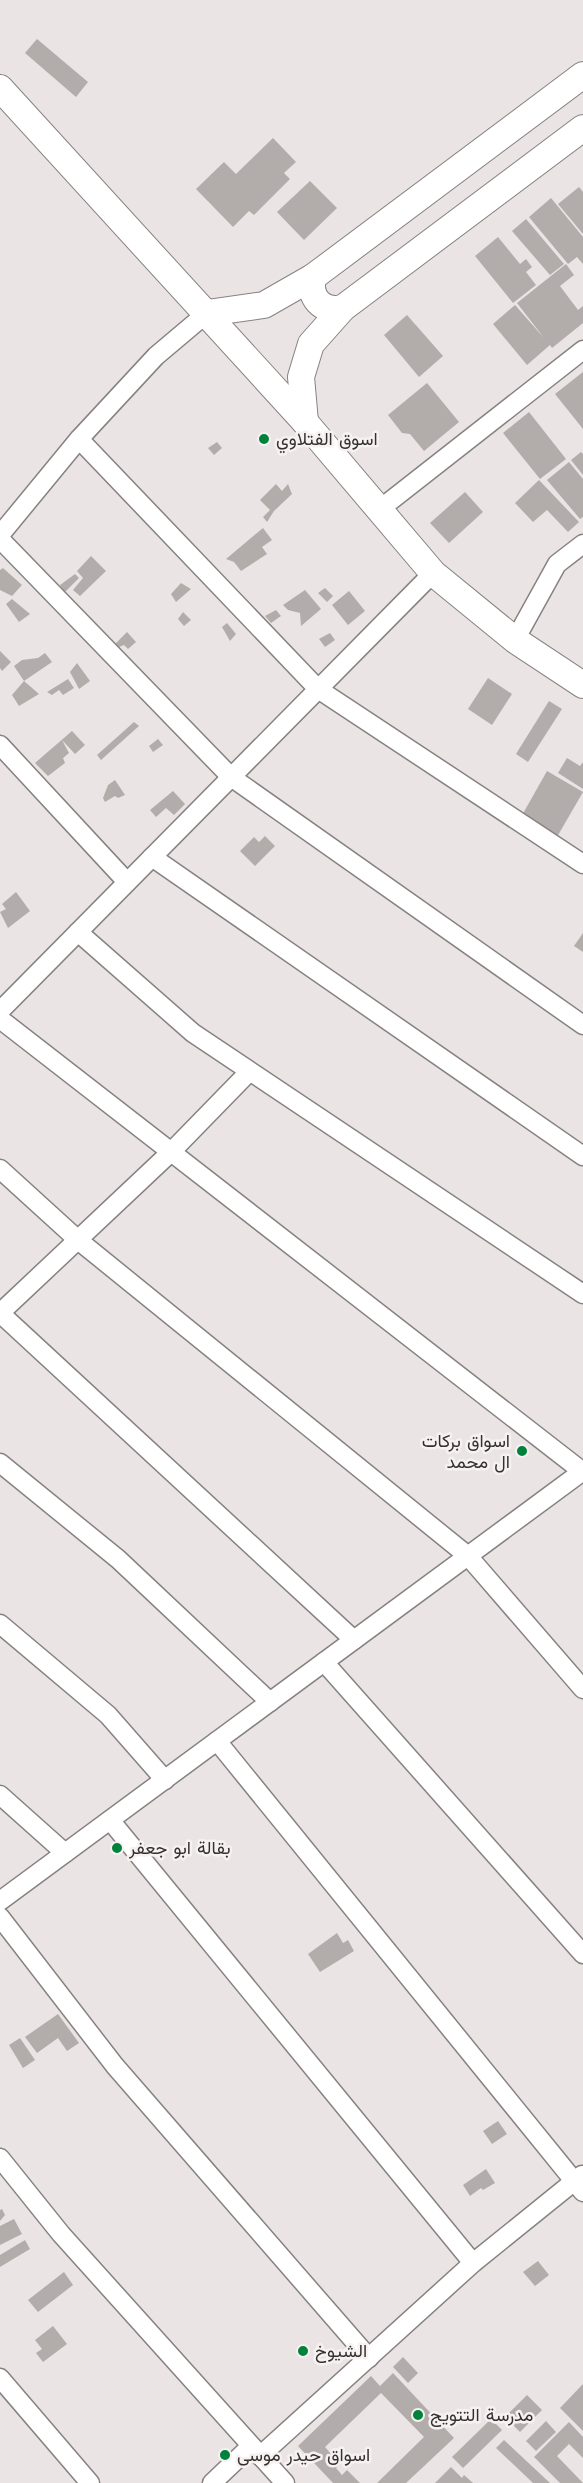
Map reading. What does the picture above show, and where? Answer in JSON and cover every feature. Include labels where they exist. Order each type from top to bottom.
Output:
[{"type":"street","points":[[583,75],[314,277],[264,305],[207,313],[156,356],[80,439],[0,537],[231,777],[583,1025]]},
{"type":"street","points":[[0,88],[305,422],[433,573],[515,640],[583,685]]},
{"type":"street","points":[[305,422],[301,377],[311,344],[343,308],[583,128]]},
{"type":"street","points":[[314,277],[312,291],[318,303],[330,309],[343,308]]},
{"type":"street","points":[[380,509],[583,350]]},
{"type":"street","points":[[80,439],[318,688],[583,864]]},
{"type":"street","points":[[515,640],[557,564],[583,544]]},
{"type":"street","points":[[0,1011],[433,573]]},
{"type":"street","points":[[0,745],[127,882]]},
{"type":"street","points":[[152,857],[583,1156]]},
{"type":"street","points":[[78,932],[193,1034],[583,1294]]},
{"type":"street","points":[[0,1019],[583,1471],[0,1901]]},
{"type":"street","points":[[249,1072],[171,1152],[0,1313],[354,1640]]},
{"type":"street","points":[[0,1169],[78,1240],[468,1556],[583,1689]]},
{"type":"street","points":[[0,1463],[118,1559],[270,1702]]},
{"type":"street","points":[[0,1624],[108,1715],[165,1780]]},
{"type":"street","points":[[324,1662],[583,1954]]},
{"type":"street","points":[[212,2483],[369,2358],[473,2263],[580,2182],[217,1741]]},
{"type":"street","points":[[0,1795],[65,1853]]},
{"type":"street","points":[[110,1820],[473,2263]]},
{"type":"street","points":[[0,1917],[115,2066],[369,2358]]},
{"type":"street","points":[[0,2158],[61,2234],[285,2483]]},
{"type":"street","points":[[0,2378],[90,2483]]},
{"type":"building","points":[[37,39],[88,82],[76,97],[25,53]]},
{"type":"building","points":[[273,138],[296,162],[284,173],[290,179],[254,215],[249,211],[233,227],[196,189],[224,162],[236,174]]},
{"type":"building","points":[[310,181],[337,208],[304,240],[277,212]]},
{"type":"building","points":[[579,187],[583,192],[583,234],[558,204]]},
{"type":"building","points":[[551,198],[583,237],[583,264],[577,257],[568,264],[529,217]]},
{"type":"building","points":[[526,219],[564,264],[550,275],[512,231]]},
{"type":"building","points":[[498,237],[520,264],[526,259],[532,267],[526,272],[536,285],[513,303],[475,256]]},
{"type":"building","points":[[566,264],[574,275],[560,286],[578,310],[583,306],[583,323],[552,348],[550,345],[527,365],[493,324],[515,305],[544,338],[517,303]]},
{"type":"building","points":[[407,315],[443,356],[419,377],[384,335]]},
{"type":"building","points":[[583,372],[583,429],[555,394]]},
{"type":"building","points":[[427,383],[459,422],[424,451],[410,434],[402,433],[388,415]]},
{"type":"building","points":[[529,412],[566,459],[540,479],[503,433]]},
{"type":"building","points":[[217,442],[222,448],[214,455],[208,448]]},
{"type":"building","points":[[581,452],[583,454],[583,475],[571,460]]},
{"type":"building","points":[[569,462],[583,479],[583,517],[580,519],[547,480]]},
{"type":"building","points":[[539,480],[579,522],[568,532],[547,510],[533,522],[515,503]]},
{"type":"building","points":[[276,484],[282,491],[288,484],[292,494],[274,511],[267,522],[263,517],[270,510],[260,500]]},
{"type":"building","points":[[465,492],[483,512],[449,543],[430,523]]},
{"type":"building","points":[[263,528],[272,540],[262,547],[267,554],[241,571],[234,562],[226,559]]},
{"type":"building","points":[[91,556],[106,571],[80,596],[73,590],[83,578],[77,571]]},
{"type":"building","points":[[3,568],[22,585],[12,596],[0,590],[0,570]]},
{"type":"building","points":[[75,574],[79,578],[65,592],[60,585]]},
{"type":"building","points":[[181,583],[191,589],[176,602],[171,594]]},
{"type":"building","points":[[325,588],[333,596],[327,602],[318,593]]},
{"type":"building","points":[[305,590],[321,609],[301,626],[300,613],[288,610],[283,605]]},
{"type":"building","points":[[349,591],[365,611],[348,625],[332,605]]},
{"type":"building","points":[[12,599],[30,614],[19,622],[6,604]]},
{"type":"building","points":[[276,610],[281,616],[271,623],[265,616]]},
{"type":"building","points":[[183,612],[191,620],[184,626],[178,619]]},
{"type":"building","points":[[227,623],[236,634],[230,641],[222,627]]},
{"type":"building","points":[[127,632],[136,642],[128,649],[124,645],[117,648],[114,645]]},
{"type":"building","points":[[330,633],[335,640],[325,647],[319,639]]},
{"type":"building","points":[[0,651],[11,662],[2,671],[0,668]]},
{"type":"building","points":[[45,653],[52,662],[24,681],[14,666],[22,660],[38,658]]},
{"type":"building","points":[[77,663],[90,681],[79,689],[70,672]]},
{"type":"building","points":[[488,678],[512,694],[492,725],[468,709]]},
{"type":"building","points":[[68,679],[74,688],[63,695],[59,690],[52,695],[47,692]]},
{"type":"building","points":[[24,681],[39,694],[19,706],[12,695]]},
{"type":"building","points":[[549,701],[562,709],[528,762],[516,754]]},
{"type":"building","points":[[134,722],[139,726],[101,760],[97,755]]},
{"type":"building","points":[[72,731],[85,745],[75,754],[62,740],[69,753],[63,758],[65,763],[48,776],[35,763]]},
{"type":"building","points":[[158,739],[163,745],[153,752],[149,746]]},
{"type":"building","points":[[567,758],[580,766],[583,762],[583,789],[558,773]]},
{"type":"building","points":[[547,771],[583,792],[557,837],[521,817]]},
{"type":"building","points":[[115,780],[125,795],[118,798],[115,796],[105,802],[103,798],[108,785]]},
{"type":"building","points":[[173,791],[185,804],[174,815],[166,808],[156,817],[150,810]]},
{"type":"building","points":[[265,836],[275,846],[255,866],[240,851],[254,837],[259,842]]},
{"type":"building","points":[[16,892],[30,911],[8,928],[0,912],[6,909],[2,904]]},
{"type":"building","points":[[583,933],[583,952],[574,946]]},
{"type":"building","points":[[337,1933],[343,1943],[348,1940],[354,1951],[320,1972],[308,1954]]},
{"type":"building","points":[[58,2014],[79,2043],[67,2051],[58,2038],[37,2053],[25,2037]]},
{"type":"building","points":[[20,2038],[35,2060],[23,2068],[9,2045]]},
{"type":"building","points":[[498,2121],[507,2134],[492,2144],[483,2131]]},
{"type":"building","points":[[486,2169],[495,2183],[483,2190],[481,2188],[470,2196],[463,2185]]},
{"type":"building","points":[[2,2209],[5,2215],[0,2221],[0,2210]]},
{"type":"building","points":[[14,2219],[22,2234],[0,2245],[0,2226]]},
{"type":"building","points":[[25,2240],[30,2249],[0,2267],[0,2255]]},
{"type":"building","points":[[538,2261],[549,2275],[535,2286],[523,2272]]},
{"type":"building","points":[[64,2272],[73,2285],[38,2312],[28,2300]]},
{"type":"building","points":[[53,2326],[67,2344],[43,2362],[36,2353],[42,2349],[35,2340]]},
{"type":"building","points":[[403,2357],[418,2373],[408,2383],[393,2367]]},
{"type":"building","name":"مدرسة التتويج","points":[[393,2373],[454,2438],[406,2483],[377,2483],[424,2437],[381,2393],[325,2447],[340,2464],[336,2468],[342,2475],[347,2470],[360,2483],[333,2483],[298,2446],[371,2376],[380,2386]]},
{"type":"building","points":[[583,2384],[583,2431],[560,2408]]},
{"type":"building","points":[[527,2395],[542,2410],[520,2432],[505,2417]]},
{"type":"building","points":[[491,2419],[502,2430],[463,2468],[452,2457]]},
{"type":"building","points":[[546,2421],[556,2432],[536,2451],[526,2441]]},
{"type":"building","points":[[569,2422],[583,2437],[583,2458],[569,2444],[557,2456],[583,2483],[560,2483],[534,2457]]},
{"type":"building","points":[[504,2440],[550,2483],[533,2483],[496,2448]]},
{"type":"building","points":[[451,2467],[462,2478],[464,2475],[473,2483],[435,2483]]},
{"type":"place","name":"اسوق الفتلاوي","points":[[264,439]]},
{"type":"place","name":"اسواق بركات ال محمد","points":[[522,1451]]},
{"type":"place","name":"بقالة ابو جعفر","points":[[117,1848]]},
{"type":"place","name":"الشيوخ","points":[[303,2351]]},
{"type":"place","name":"مدرسة التتويج","points":[[418,2415]]},
{"type":"place","name":"اسواق حيدر موسى","points":[[225,2455]]}]
